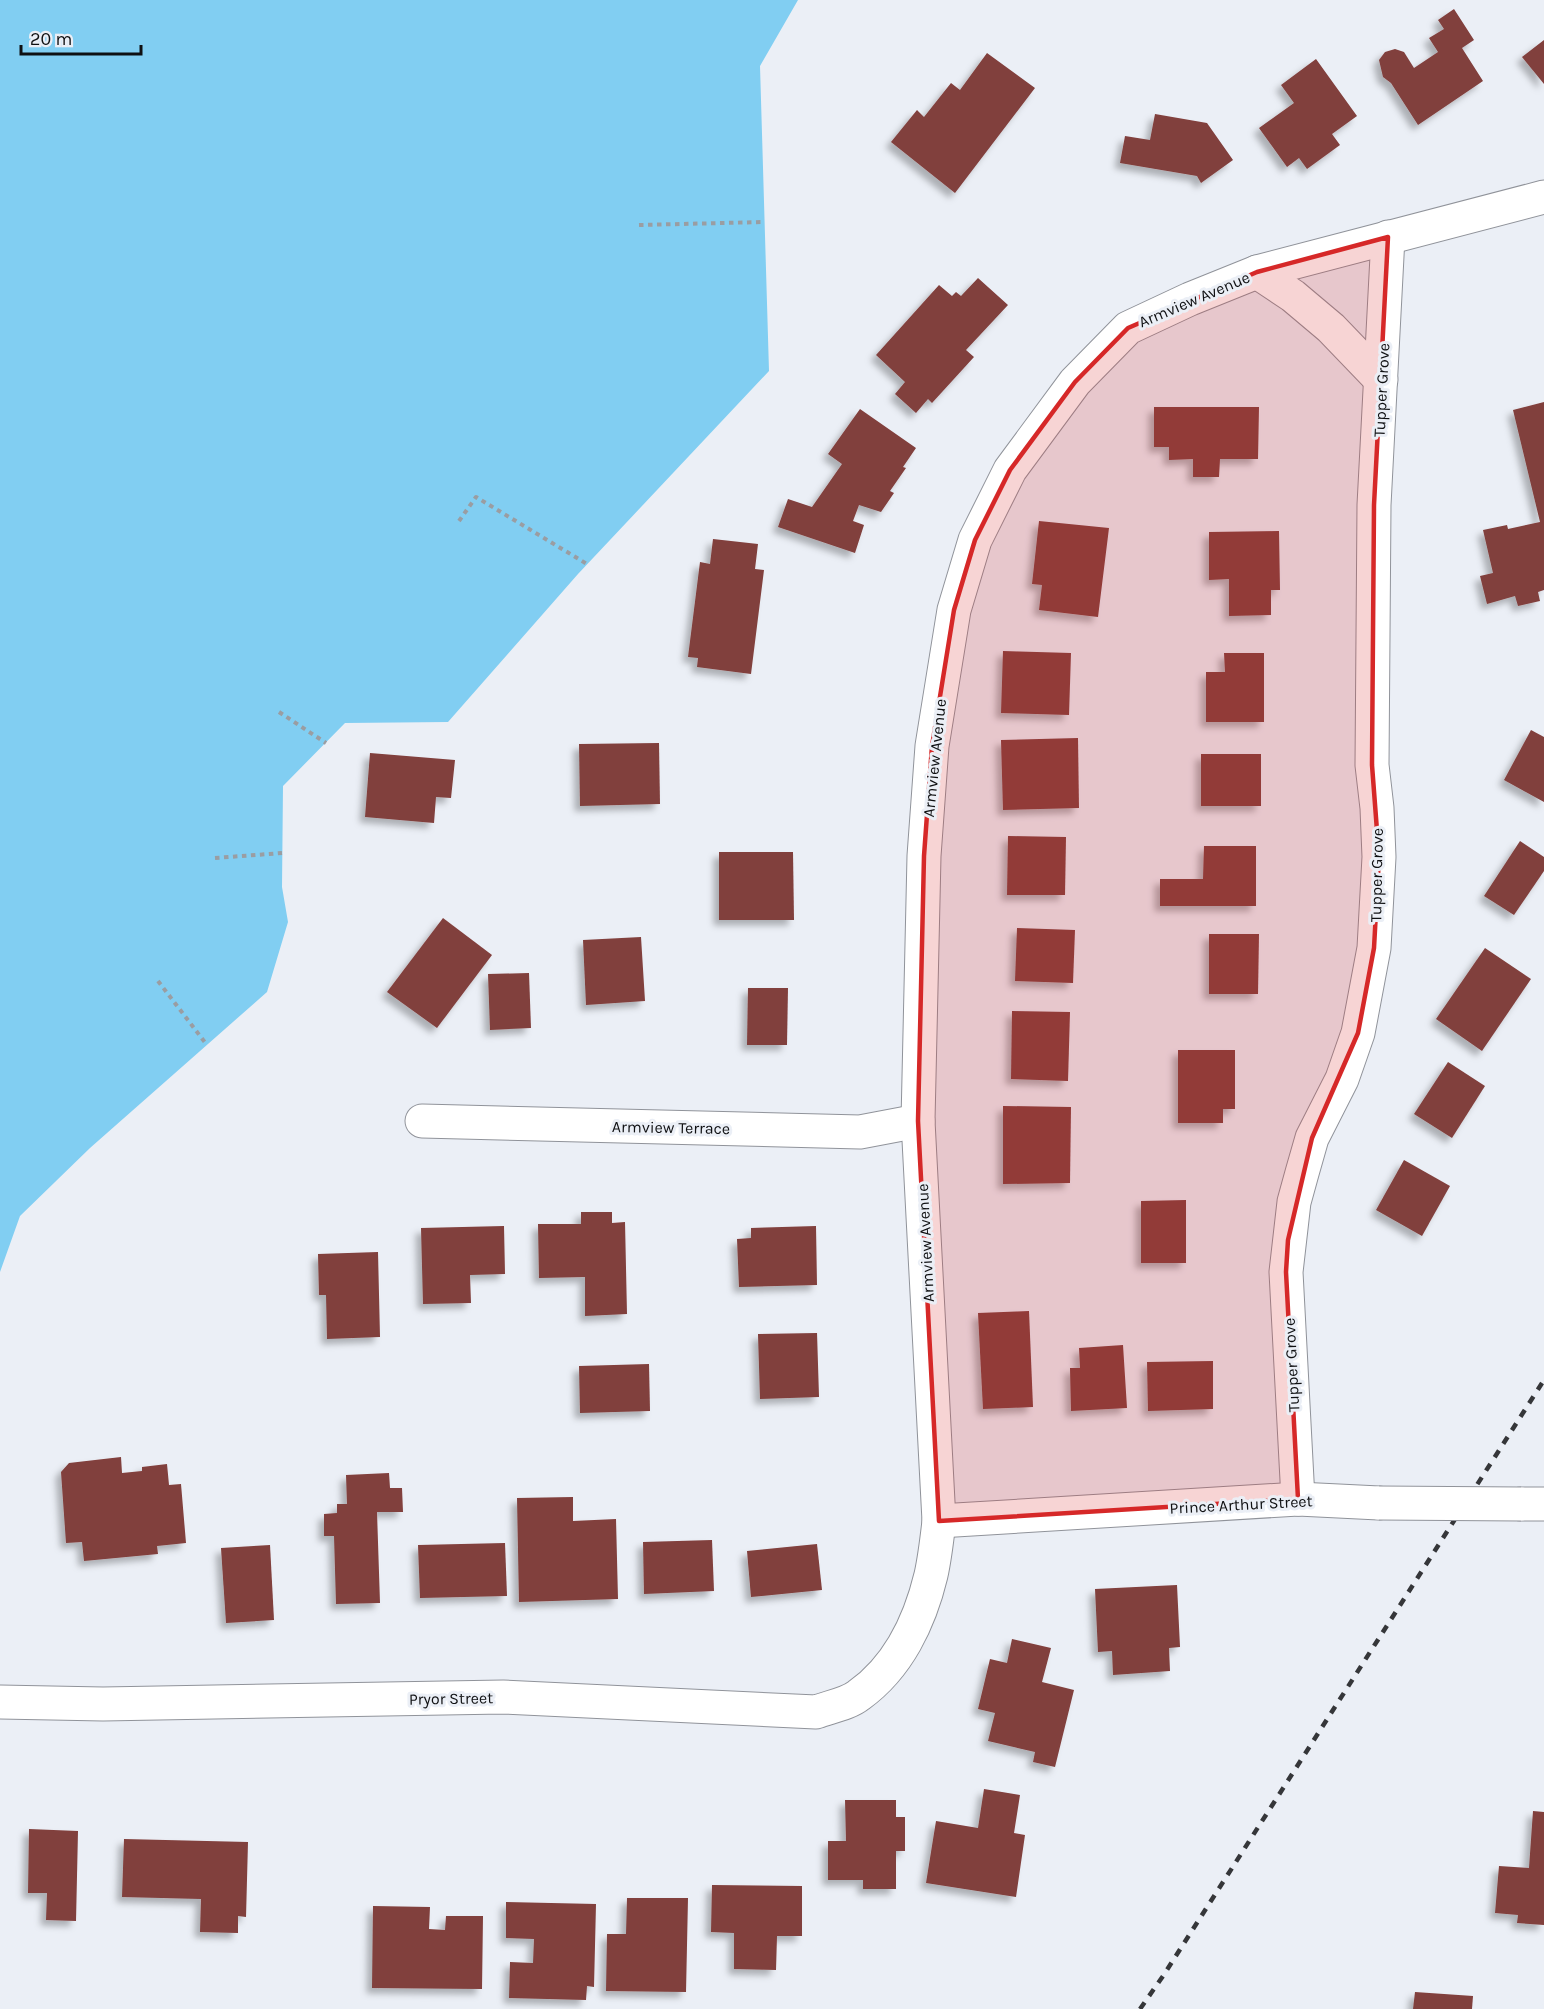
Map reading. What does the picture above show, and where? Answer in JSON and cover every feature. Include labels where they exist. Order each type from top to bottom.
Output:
[{"type":"street","name":"Armview Avenue","points":[[888,1669],[902,1649],[915,1623],[931,1575],[939,1521],[918,1121],[924,856],[932,746],[954,610],[975,540],[1010,470],[1075,382],[1128,328],[1190,299],[1257,272],[1544,197]]},
{"type":"street","name":"Tupper Grove","points":[[1298,1499],[1286,1272],[1288,1239],[1294,1203],[1312,1138],[1342,1079],[1358,1033],[1374,948],[1379,857],[1372,765],[1374,517],[1388,237]]},
{"type":"street","points":[[1257,272],[1293,296],[1331,328],[1381,380]]},
{"type":"street","name":"Armview Terrace","points":[[422,1121],[860,1132],[918,1121]]},
{"type":"street","name":"Prince Arthur Street","points":[[939,1521],[1298,1499],[1379,1503],[1532,1504]]},
{"type":"street","name":"Pryor Street","points":[[0,1702],[103,1704],[503,1697],[816,1712],[858,1697],[888,1669]]},
{"type":"path","points":[[639,225],[764,222]]},
{"type":"path","points":[[459,521],[476,497],[587,564]]},
{"type":"path","points":[[279,712],[326,743]]},
{"type":"path","points":[[216,858],[282,853]]},
{"type":"path","points":[[158,981],[207,1045]]},
{"type":"highlighted area","points":[[1388,237],[1374,505],[1372,765],[1379,857],[1374,948],[1358,1033],[1312,1138],[1288,1240],[1286,1272],[1298,1499],[939,1521],[918,1121],[924,856],[932,746],[954,610],[975,540],[1010,470],[1075,382],[1128,328],[1257,272]]},
{"type":"water","points":[[0,0],[798,0],[760,66],[769,371],[578,574],[448,722],[345,723],[283,786],[282,887],[288,922],[267,992],[90,1148],[20,1216],[0,1272]]},
{"type":"building","points":[[1454,9],[1474,40],[1462,48],[1483,81],[1418,125],[1391,83],[1383,77],[1379,60],[1385,52],[1395,49],[1404,52],[1414,68],[1438,52],[1429,38],[1444,29],[1438,20]]},
{"type":"building","points":[[1544,40],[1544,84],[1522,57]]},
{"type":"building","points":[[987,53],[1035,88],[955,193],[891,142],[917,110],[924,117],[951,83],[960,90]]},
{"type":"building","points":[[1316,59],[1357,116],[1332,134],[1340,145],[1307,169],[1299,158],[1287,167],[1259,128],[1294,103],[1281,85]]},
{"type":"building","points":[[1155,114],[1207,123],[1233,160],[1201,183],[1197,176],[1120,163],[1125,136],[1150,140]]},
{"type":"building","points":[[978,278],[1008,305],[966,350],[974,357],[932,403],[928,399],[916,413],[895,394],[905,382],[876,355],[939,285],[952,296],[956,292],[961,296]]},
{"type":"building","points":[[1544,402],[1544,590],[1538,592],[1540,601],[1518,606],[1515,596],[1487,604],[1480,576],[1493,573],[1483,530],[1507,525],[1508,529],[1540,522],[1513,410]]},
{"type":"building","points":[[1154,407],[1259,407],[1258,459],[1220,459],[1219,477],[1193,477],[1193,459],[1169,460],[1169,447],[1154,447]]},
{"type":"building","points":[[860,409],[916,448],[890,491],[894,493],[881,512],[859,505],[853,521],[864,525],[855,553],[778,527],[788,499],[812,507],[842,464],[828,454]]},
{"type":"building","points":[[1039,521],[1109,528],[1098,617],[1039,610],[1042,585],[1032,584]]},
{"type":"building","points":[[1279,531],[1280,590],[1271,590],[1271,615],[1229,616],[1229,579],[1209,580],[1209,532]]},
{"type":"building","points":[[713,539],[758,544],[755,569],[764,570],[751,674],[697,667],[698,658],[688,657],[700,562],[710,564]]},
{"type":"building","points":[[1003,651],[1071,653],[1069,715],[1001,713]]},
{"type":"building","points":[[1224,653],[1264,653],[1264,722],[1206,722],[1206,672],[1225,672]]},
{"type":"building","points":[[1531,730],[1544,737],[1544,802],[1504,780]]},
{"type":"building","points":[[1078,738],[1079,808],[1003,810],[1001,740]]},
{"type":"building","points":[[659,743],[660,804],[580,806],[579,744]]},
{"type":"building","points":[[370,753],[455,760],[451,798],[436,797],[434,823],[365,817]]},
{"type":"building","points":[[1201,754],[1261,754],[1261,806],[1201,806]]},
{"type":"building","points":[[1008,836],[1066,837],[1065,895],[1007,895]]},
{"type":"building","points":[[1520,841],[1544,857],[1544,871],[1514,915],[1484,896]]},
{"type":"building","points":[[1204,846],[1256,846],[1256,906],[1160,906],[1160,879],[1203,879]]},
{"type":"building","points":[[719,852],[793,852],[794,920],[719,920]]},
{"type":"building","points":[[443,918],[492,955],[437,1028],[387,992]]},
{"type":"building","points":[[1017,928],[1075,930],[1073,983],[1015,981]]},
{"type":"building","points":[[1209,934],[1259,934],[1258,994],[1209,994]]},
{"type":"building","points":[[641,937],[645,1001],[586,1005],[583,940]]},
{"type":"building","points":[[1485,948],[1531,979],[1482,1051],[1436,1019]]},
{"type":"building","points":[[529,973],[531,1028],[490,1030],[488,974]]},
{"type":"building","points":[[748,988],[788,988],[787,1045],[747,1045]]},
{"type":"building","points":[[1012,1011],[1070,1012],[1068,1081],[1011,1079]]},
{"type":"building","points":[[1178,1050],[1235,1050],[1235,1109],[1223,1109],[1223,1123],[1178,1123]]},
{"type":"building","points":[[1448,1062],[1485,1086],[1452,1138],[1414,1114]]},
{"type":"building","points":[[1003,1106],[1071,1107],[1070,1183],[1003,1184]]},
{"type":"building","points":[[1404,1160],[1450,1186],[1422,1236],[1376,1210]]},
{"type":"building","points":[[1186,1200],[1186,1263],[1141,1263],[1141,1201]]},
{"type":"building","points":[[581,1212],[612,1212],[612,1223],[625,1222],[627,1314],[585,1316],[585,1277],[539,1278],[538,1224],[581,1224]]},
{"type":"building","points":[[504,1226],[505,1274],[470,1275],[471,1303],[423,1304],[421,1228]]},
{"type":"building","points":[[816,1226],[817,1285],[739,1287],[737,1239],[751,1238],[751,1228]]},
{"type":"building","points":[[378,1252],[380,1337],[327,1339],[326,1295],[319,1295],[318,1254]]},
{"type":"building","points":[[1029,1311],[1033,1407],[983,1409],[978,1313]]},
{"type":"building","points":[[817,1333],[819,1397],[760,1399],[758,1334]]},
{"type":"building","points":[[1123,1345],[1127,1408],[1071,1411],[1070,1368],[1080,1368],[1079,1348]]},
{"type":"building","points":[[1213,1361],[1213,1409],[1148,1411],[1147,1362]]},
{"type":"building","points":[[649,1364],[650,1411],[580,1413],[579,1366]]},
{"type":"building","points":[[121,1457],[122,1473],[142,1471],[142,1467],[167,1464],[169,1485],[181,1484],[186,1543],[157,1546],[158,1554],[84,1561],[82,1542],[66,1543],[61,1472],[69,1463]]},
{"type":"building","points":[[389,1473],[390,1488],[402,1488],[403,1512],[377,1512],[380,1603],[336,1604],[334,1536],[324,1536],[324,1514],[337,1513],[337,1504],[347,1504],[346,1475]]},
{"type":"building","points":[[573,1497],[573,1521],[616,1519],[618,1599],[519,1602],[517,1498]]},
{"type":"building","points":[[712,1540],[714,1591],[644,1594],[643,1542]]},
{"type":"building","points":[[505,1543],[507,1596],[420,1598],[418,1545]]},
{"type":"building","points":[[817,1544],[822,1590],[751,1597],[747,1551]]},
{"type":"building","points":[[270,1545],[274,1620],[226,1623],[221,1548]]},
{"type":"building","points":[[1177,1585],[1180,1647],[1169,1648],[1170,1671],[1113,1675],[1112,1651],[1098,1652],[1095,1589]]},
{"type":"building","points":[[1012,1639],[1051,1648],[1042,1682],[1074,1690],[1055,1767],[1033,1762],[1035,1752],[988,1741],[995,1713],[978,1709],[990,1659],[1007,1663]]},
{"type":"building","points":[[984,1789],[1020,1795],[1014,1833],[1025,1835],[1016,1897],[926,1883],[936,1821],[978,1828]]},
{"type":"building","points":[[845,1800],[896,1800],[896,1817],[905,1817],[905,1851],[896,1851],[896,1889],[863,1889],[863,1880],[828,1880],[828,1841],[846,1841]]},
{"type":"building","points":[[1533,1811],[1544,1812],[1544,1925],[1517,1923],[1518,1915],[1495,1913],[1499,1866],[1529,1868]]},
{"type":"building","points":[[29,1829],[78,1831],[76,1921],[46,1920],[47,1893],[28,1893]]},
{"type":"building","points":[[124,1839],[248,1842],[246,1917],[238,1916],[238,1933],[200,1932],[201,1899],[122,1897]]},
{"type":"building","points":[[712,1885],[802,1886],[802,1936],[777,1936],[776,1970],[734,1969],[734,1933],[711,1932]]},
{"type":"building","points":[[627,1898],[688,1898],[686,1992],[606,1991],[607,1934],[626,1934]]},
{"type":"building","points":[[506,1902],[596,1904],[594,1987],[587,1986],[586,2000],[509,1998],[510,1962],[533,1963],[534,1939],[506,1938]]},
{"type":"building","points":[[373,1906],[430,1907],[429,1929],[445,1930],[446,1916],[483,1916],[482,1989],[372,1988]]},
{"type":"building","points":[[1415,1992],[1473,1996],[1472,2009],[1413,2009]]},
{"type":"railway","points":[[1140,2009],[1544,1380]]}]
